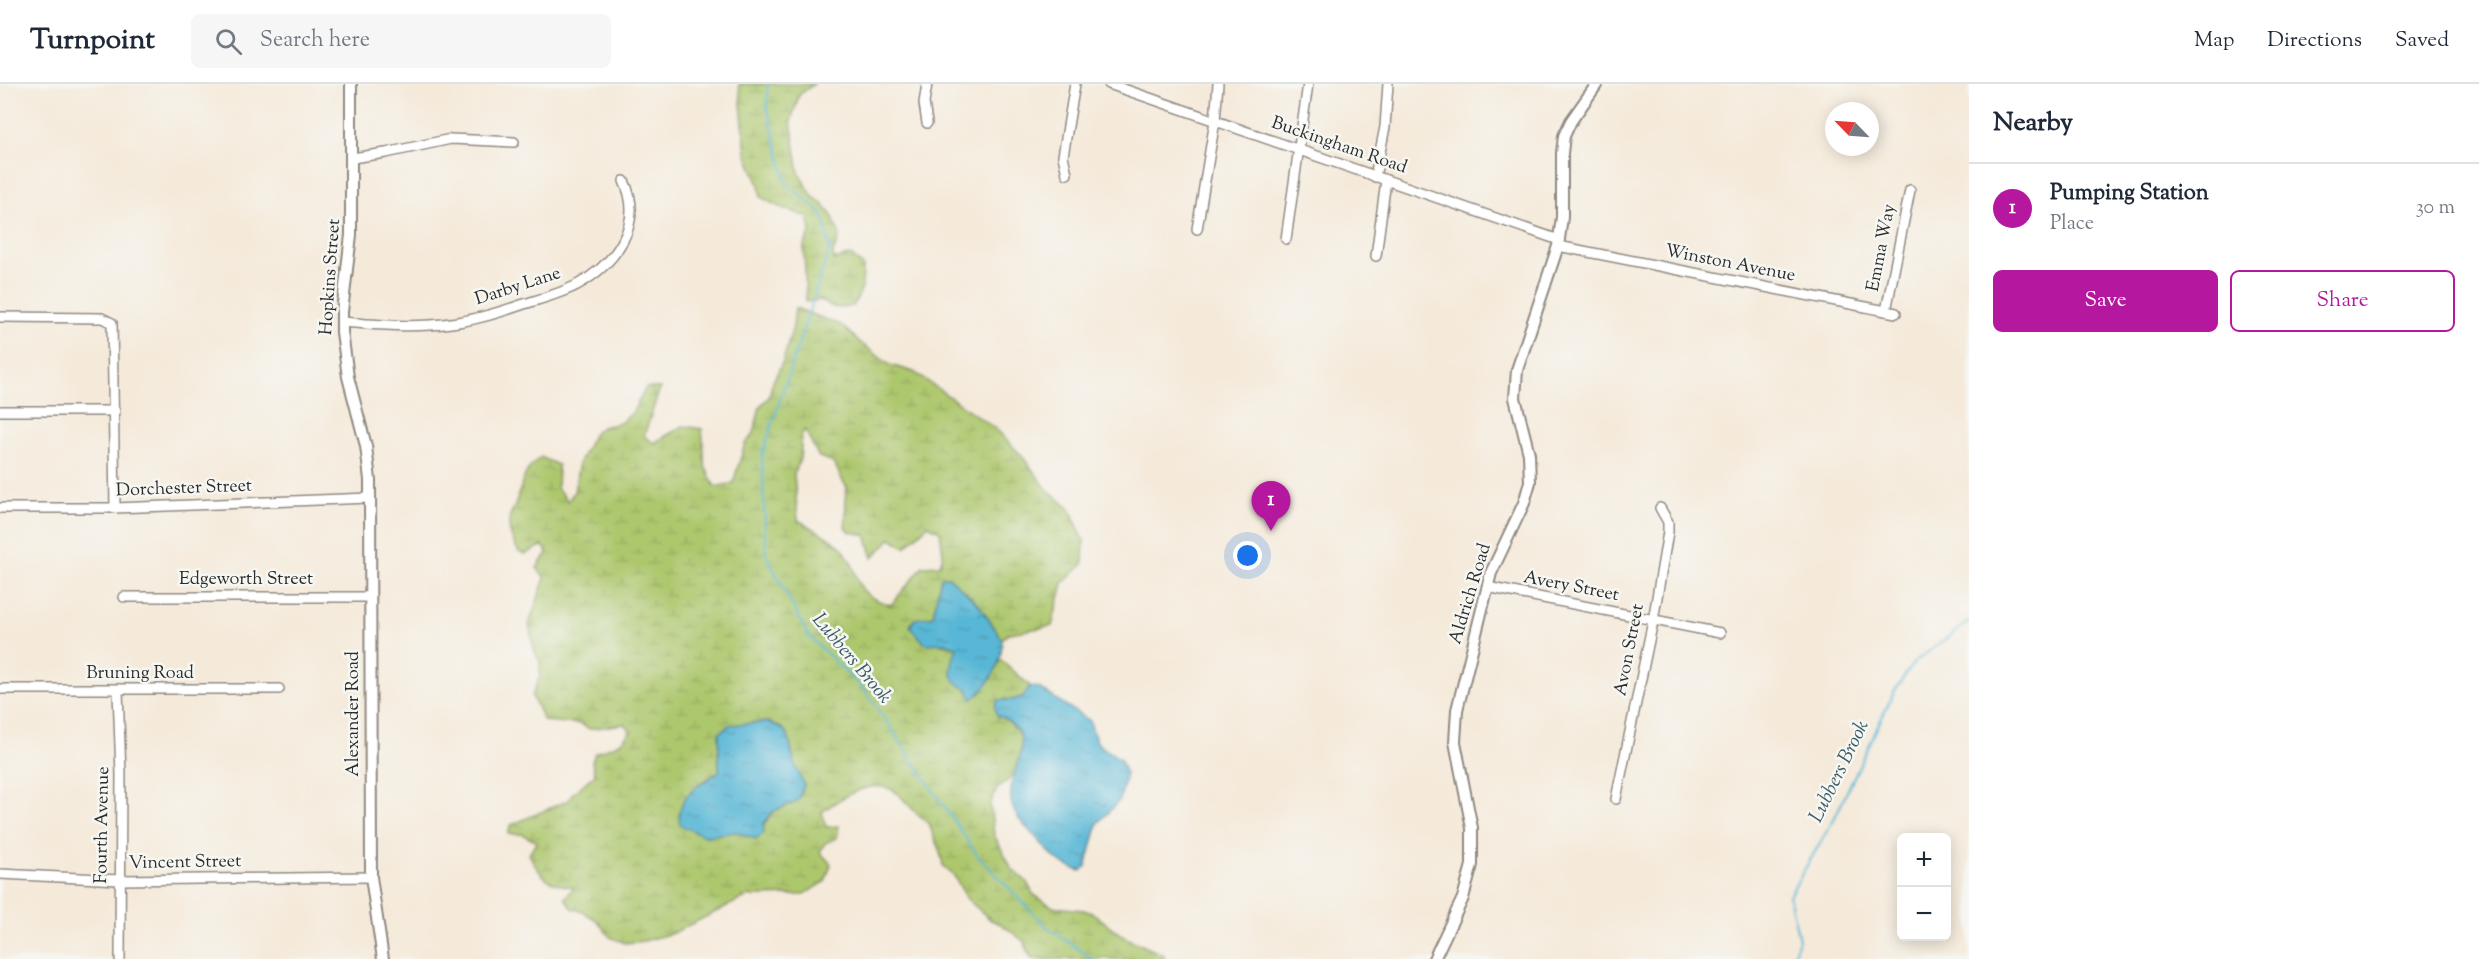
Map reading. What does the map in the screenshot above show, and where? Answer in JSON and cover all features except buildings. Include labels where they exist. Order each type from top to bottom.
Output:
[{"type":"street","name":"Hopkins Street","points":[[351,84],[351,235],[342,322],[346,366],[362,422],[369,469]]},
{"type":"street","points":[[927,84],[924,101],[927,123]]},
{"type":"street","points":[[1068,174],[1062,157],[1075,84]]},
{"type":"street","name":"Buckingham Road","points":[[1109,84],[1386,180],[1558,243]]},
{"type":"street","points":[[1197,229],[1215,121],[1218,84]]},
{"type":"street","points":[[1286,239],[1308,84]]},
{"type":"street","points":[[1375,177],[1385,127],[1388,84]]},
{"type":"street","name":"Aldrich Road","points":[[1434,959],[1468,883],[1472,865],[1473,837],[1455,742],[1457,710],[1487,587],[1500,551],[1528,491],[1530,464],[1515,398],[1516,379],[1521,354],[1558,243],[1563,201],[1564,140],[1571,121],[1597,84]]},
{"type":"street","points":[[352,158],[451,139],[514,142]]},
{"type":"street","points":[[1376,256],[1386,180]]},
{"type":"street","name":"Darby Lane","points":[[342,322],[414,326],[453,323],[500,312],[575,286],[595,274],[622,244],[633,209],[632,196],[624,181]]},
{"type":"street","name":"Emma Way","points":[[1891,312],[1910,190]]},
{"type":"street","name":"Winston Avenue","points":[[1558,243],[1891,312]]},
{"type":"street","points":[[0,317],[102,318],[110,321],[113,328],[115,508]]},
{"type":"street","points":[[0,411],[115,411]]},
{"type":"street","name":"Alexander Road","points":[[369,469],[371,878],[383,959]]},
{"type":"street","name":"Dorchester Street","points":[[0,507],[115,508],[370,498]]},
{"type":"street","name":"Avon Street","points":[[1616,799],[1653,621],[1669,528],[1660,508]]},
{"type":"street","name":"Avery Street","points":[[1487,587],[1720,633]]},
{"type":"street","name":"Edgeworth Street","points":[[124,597],[369,597]]},
{"type":"street","name":"Bruning Road","points":[[0,689],[279,690]]},
{"type":"street","name":"Fourth Avenue","points":[[118,691],[121,774],[120,959]]},
{"type":"street","name":"Vincent Street","points":[[0,874],[119,880],[371,878]]},
{"type":"green space","points":[[739,84],[814,84],[799,95],[791,121],[799,173],[813,197],[821,202],[833,217],[840,236],[833,253],[834,260],[851,255],[863,266],[862,289],[853,306],[836,308],[821,300],[806,302],[804,246],[811,231],[808,217],[777,206],[761,197],[759,185],[746,153]]},
{"type":"green space","points":[[795,308],[841,325],[890,365],[914,372],[997,430],[1022,456],[1047,489],[1070,509],[1084,541],[1083,564],[1063,583],[1052,626],[1009,633],[1002,639],[979,605],[949,577],[941,578],[933,617],[915,620],[932,642],[958,647],[954,656],[972,698],[981,693],[1000,659],[1030,686],[1023,697],[1005,699],[997,715],[1008,720],[1021,736],[1022,747],[1014,775],[997,789],[990,804],[994,835],[1012,869],[1026,881],[1034,895],[1053,907],[1084,910],[1094,914],[1124,937],[1164,955],[1165,959],[1033,959],[1028,953],[1025,942],[1001,924],[991,920],[967,899],[954,876],[943,866],[929,823],[898,794],[880,787],[859,790],[822,812],[826,827],[839,826],[837,838],[825,843],[820,852],[831,864],[825,882],[803,895],[748,896],[673,933],[644,941],[625,943],[610,937],[598,921],[572,908],[565,898],[574,887],[552,882],[533,862],[529,854],[537,842],[522,834],[508,834],[511,825],[569,800],[572,794],[595,774],[592,762],[595,753],[620,743],[631,731],[624,724],[589,729],[581,724],[544,721],[532,696],[540,676],[540,662],[534,650],[529,624],[545,578],[537,568],[547,553],[543,545],[526,554],[519,552],[509,524],[527,472],[541,457],[558,465],[557,488],[568,501],[574,492],[579,462],[594,433],[602,427],[620,423],[632,413],[646,388],[660,388],[644,436],[654,443],[683,426],[702,429],[705,466],[715,487],[733,483],[745,444],[754,433],[760,406],[769,397],[772,384],[783,361],[793,327]],"holes":[[[805,430],[819,457],[835,465],[847,487],[845,527],[850,532],[866,535],[873,558],[891,538],[905,547],[928,525],[940,531],[943,554],[940,565],[923,566],[891,605],[877,600],[862,589],[849,558],[838,544],[798,520],[794,474],[800,459],[802,433]],[[768,722],[781,728],[788,735],[794,761],[804,785],[798,801],[772,812],[756,839],[737,832],[704,836],[700,783],[719,772],[718,749]]]},
{"type":"water","points":[[941,577],[949,577],[979,605],[1002,639],[998,664],[990,681],[972,699],[968,690],[960,686],[952,677],[952,666],[957,647],[944,643],[926,644],[910,626],[915,619],[933,616]]},
{"type":"water","points":[[1030,686],[1039,688],[1090,721],[1099,745],[1120,759],[1126,774],[1120,800],[1098,823],[1086,867],[1081,871],[1067,866],[1054,857],[1020,820],[1012,805],[1011,792],[1021,744],[1019,734],[1012,724],[997,715],[995,707],[998,700],[1023,697]]},
{"type":"water","points":[[768,722],[781,728],[788,735],[794,761],[804,785],[798,801],[772,812],[763,824],[764,833],[756,839],[737,832],[704,836],[680,825],[679,815],[685,799],[696,787],[719,772],[719,733],[729,725]]},
{"type":"waterway","name":"Lubbers Brook","points":[[768,84],[767,108],[787,184],[823,214],[830,248],[762,455],[766,555],[808,635],[867,693],[978,856],[1047,927],[1093,959]]},
{"type":"waterway","name":"Lubbers Brook","points":[[1792,959],[1799,939],[1789,896],[1834,819],[1894,692],[1914,662],[1969,622]]},
{"type":"place","name":"Pumping Station","points":[[1271,531]]}]
